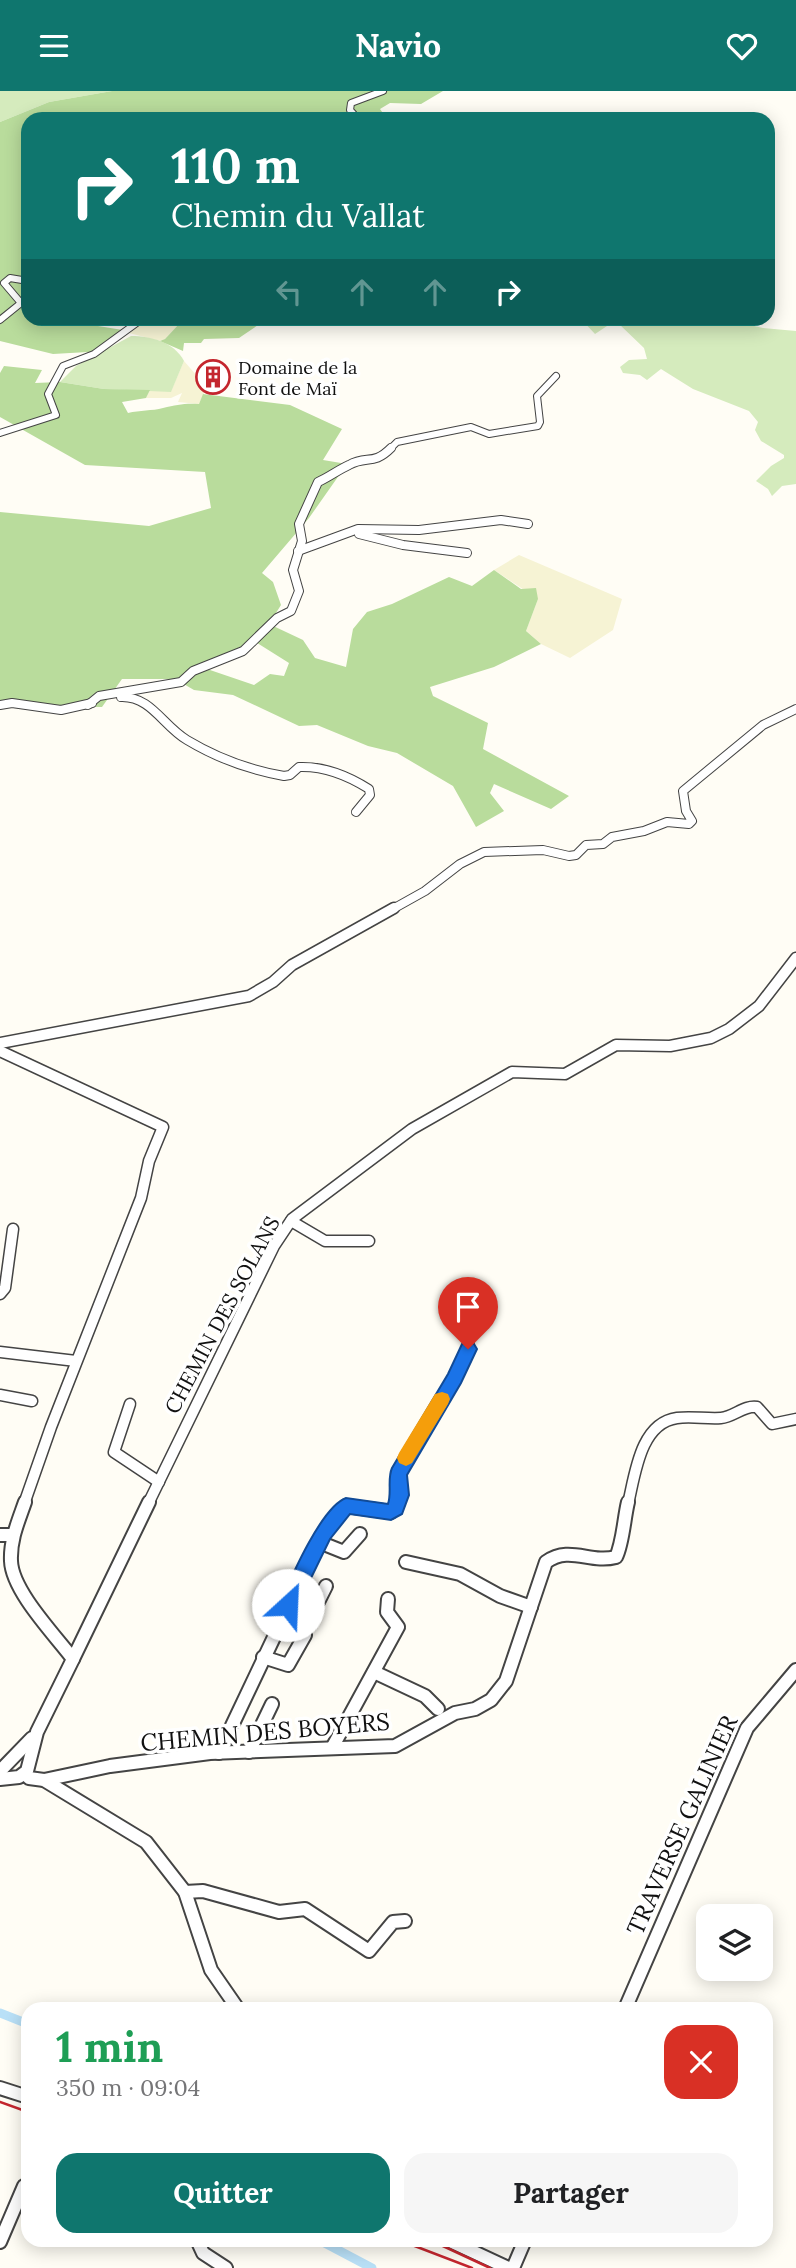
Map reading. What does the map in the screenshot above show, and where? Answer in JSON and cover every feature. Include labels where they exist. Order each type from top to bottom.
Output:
[{"type":"street","points":[[352,112],[351,103],[383,91]]},
{"type":"street","points":[[0,320],[21,303],[4,282],[10,278],[21,279]]},
{"type":"street","points":[[0,433],[57,415],[48,394],[63,366],[94,354],[132,326]]},
{"type":"street","points":[[88,705],[99,696],[181,682],[193,671],[243,651],[277,618],[290,611],[299,591],[293,570],[302,541],[299,524],[318,482],[339,473],[350,464],[380,459],[397,442],[407,439],[471,427],[489,434],[538,426],[540,422],[537,396],[556,376]]},
{"type":"street","points":[[298,551],[358,529],[419,530],[484,521],[517,521],[528,524]]},
{"type":"street","points":[[341,535],[372,536],[403,545],[467,553]]},
{"type":"street","points":[[0,705],[12,703],[61,710],[126,697],[134,698],[155,708],[170,730],[248,769],[284,776],[290,775],[299,767],[323,768],[361,783],[369,789],[370,795],[356,812]]},
{"type":"street","points":[[0,1043],[249,996],[273,982],[292,965],[425,891],[460,864],[484,852],[543,850],[569,856],[583,851],[586,845],[603,844],[612,837],[644,831],[667,822],[689,824],[692,821],[686,811],[683,791],[763,725],[793,710]]},
{"type":"street","name":"CHEMIN DES SOLANS","points":[[12,1770],[37,1733],[235,1324],[274,1246],[291,1220],[412,1129],[512,1072],[523,1069],[563,1074],[611,1047],[695,1043],[726,1031],[760,1007],[776,989],[796,958]]},
{"type":"street","points":[[0,1051],[163,1127],[149,1161],[142,1198],[136,1206],[76,1361],[13,1535],[10,1564],[20,1588],[73,1659]]},
{"type":"street","points":[[291,1220],[325,1241],[369,1241]]},
{"type":"street","points":[[0,1294],[5,1288],[13,1229]]},
{"type":"street","points":[[219,1753],[319,1542],[346,1506],[391,1512],[396,1508],[400,1495],[398,1474],[455,1378],[468,1349],[469,1326]]},
{"type":"street","points":[[0,1352],[76,1361]]},
{"type":"street","points":[[0,1395],[32,1401]]},
{"type":"street","points":[[130,1404],[114,1452],[159,1482]]},
{"type":"street","name":"CHEMIN DES BOYERS","points":[[44,1780],[110,1766],[219,1753],[395,1746],[455,1713],[475,1709],[491,1700],[506,1681],[546,1562],[554,1555],[566,1553],[607,1560],[616,1557],[620,1549],[628,1500],[646,1440],[656,1428],[674,1418],[724,1418],[751,1406],[757,1407],[772,1424],[796,1419]]},
{"type":"street","points":[[319,1542],[344,1552],[360,1534]]},
{"type":"street","points":[[0,1535],[13,1535]]},
{"type":"street","points":[[407,1562],[460,1574],[500,1596],[531,1607]]},
{"type":"street","points":[[288,1605],[313,1612],[326,1586]]},
{"type":"street","points":[[332,1748],[398,1627],[387,1612],[388,1599]]},
{"type":"street","points":[[263,1657],[288,1665],[305,1635]]},
{"type":"street","name":"TRAVERSE GALINIER","points":[[628,2002],[747,1728],[796,1670]]},
{"type":"street","points":[[374,1672],[425,1696],[438,1709]]},
{"type":"street","points":[[249,1752],[272,1705]]},
{"type":"street","points":[[12,1770],[29,1779],[44,1780],[146,1842],[185,1892],[211,1970],[233,2002]]},
{"type":"street","points":[[185,1892],[203,1891],[279,1912],[305,1909],[369,1951],[393,1922],[405,1921]]},
{"type":"street","points":[[0,2088],[21,2095]]},
{"type":"street","points":[[0,2242],[21,2193]]},
{"type":"street","points":[[200,2247],[203,2253],[226,2268]]},
{"type":"street","points":[[464,2247],[511,2268],[522,2247]]},
{"type":"shaded area","points":[[138,326],[177,326],[160,341],[129,333]]},
{"type":"shaded area","points":[[184,361],[203,383],[204,393],[199,404],[178,402],[182,393],[171,398],[146,398],[150,390],[171,391]]},
{"type":"shaded area","points":[[519,555],[622,599],[613,630],[570,658],[541,644],[526,631],[538,599],[494,570]]},
{"type":"green space","points":[[0,91],[112,91],[49,102],[0,122]]},
{"type":"green space","points":[[112,91],[443,91],[421,104],[390,103],[380,109],[382,112],[24,112],[49,102]]},
{"type":"green space","points":[[21,113],[21,326],[98,326],[129,331],[105,351],[53,354],[0,341],[0,122]]},
{"type":"green space","points":[[177,326],[257,326],[239,338],[204,339],[201,343],[184,343],[183,351],[160,341]]},
{"type":"green space","points":[[588,326],[607,326],[595,334]]},
{"type":"green space","points":[[621,326],[754,326],[796,331],[796,484],[782,486],[772,496],[768,489],[756,481],[784,458],[784,455],[761,441],[755,430],[758,422],[749,411],[693,389],[661,369],[647,380],[640,375],[623,373],[620,367],[629,360],[647,359],[644,348]]},
{"type":"green space","points":[[131,336],[161,341],[180,354],[184,361],[171,392],[104,389],[60,382],[76,366]]},
{"type":"green space","points":[[4,366],[42,370],[35,383],[60,382],[104,389],[150,390],[146,398],[122,402],[128,413],[199,404],[203,394],[290,405],[342,429],[323,460],[347,464],[309,518],[262,573],[273,582],[281,605],[269,624],[303,640],[315,658],[346,667],[353,629],[367,612],[392,604],[449,577],[472,586],[494,570],[521,589],[536,588],[538,599],[526,631],[541,644],[494,667],[430,687],[433,696],[488,723],[483,749],[569,796],[551,809],[494,784],[490,793],[504,811],[476,827],[453,786],[397,753],[368,746],[317,725],[299,726],[233,695],[194,690],[175,679],[122,679],[102,707],[0,706],[0,512],[149,526],[211,508],[205,472],[85,465],[0,417],[0,373]],"holes":[[[251,639],[289,663],[284,676],[270,674],[254,685],[210,670],[194,671],[236,652]]]},
{"type":"waterway","points":[[0,2013],[21,2021]]},
{"type":"waterway","points":[[332,2247],[372,2268]]},
{"type":"tram line","points":[[0,2102],[21,2110]]},
{"type":"tram line","points":[[417,2247],[472,2268]]},
{"type":"tram line","points":[[445,2247],[490,2268]]},
{"type":"slow traffic","points":[[406,1458],[442,1399]]},
{"type":"place","name":"Domaine de la Font de Maï","points":[[213,377]]},
{"type":"route","points":[[288,1605],[323,1534],[346,1506],[391,1512],[396,1508],[400,1495],[398,1474],[455,1378],[468,1349]]}]
